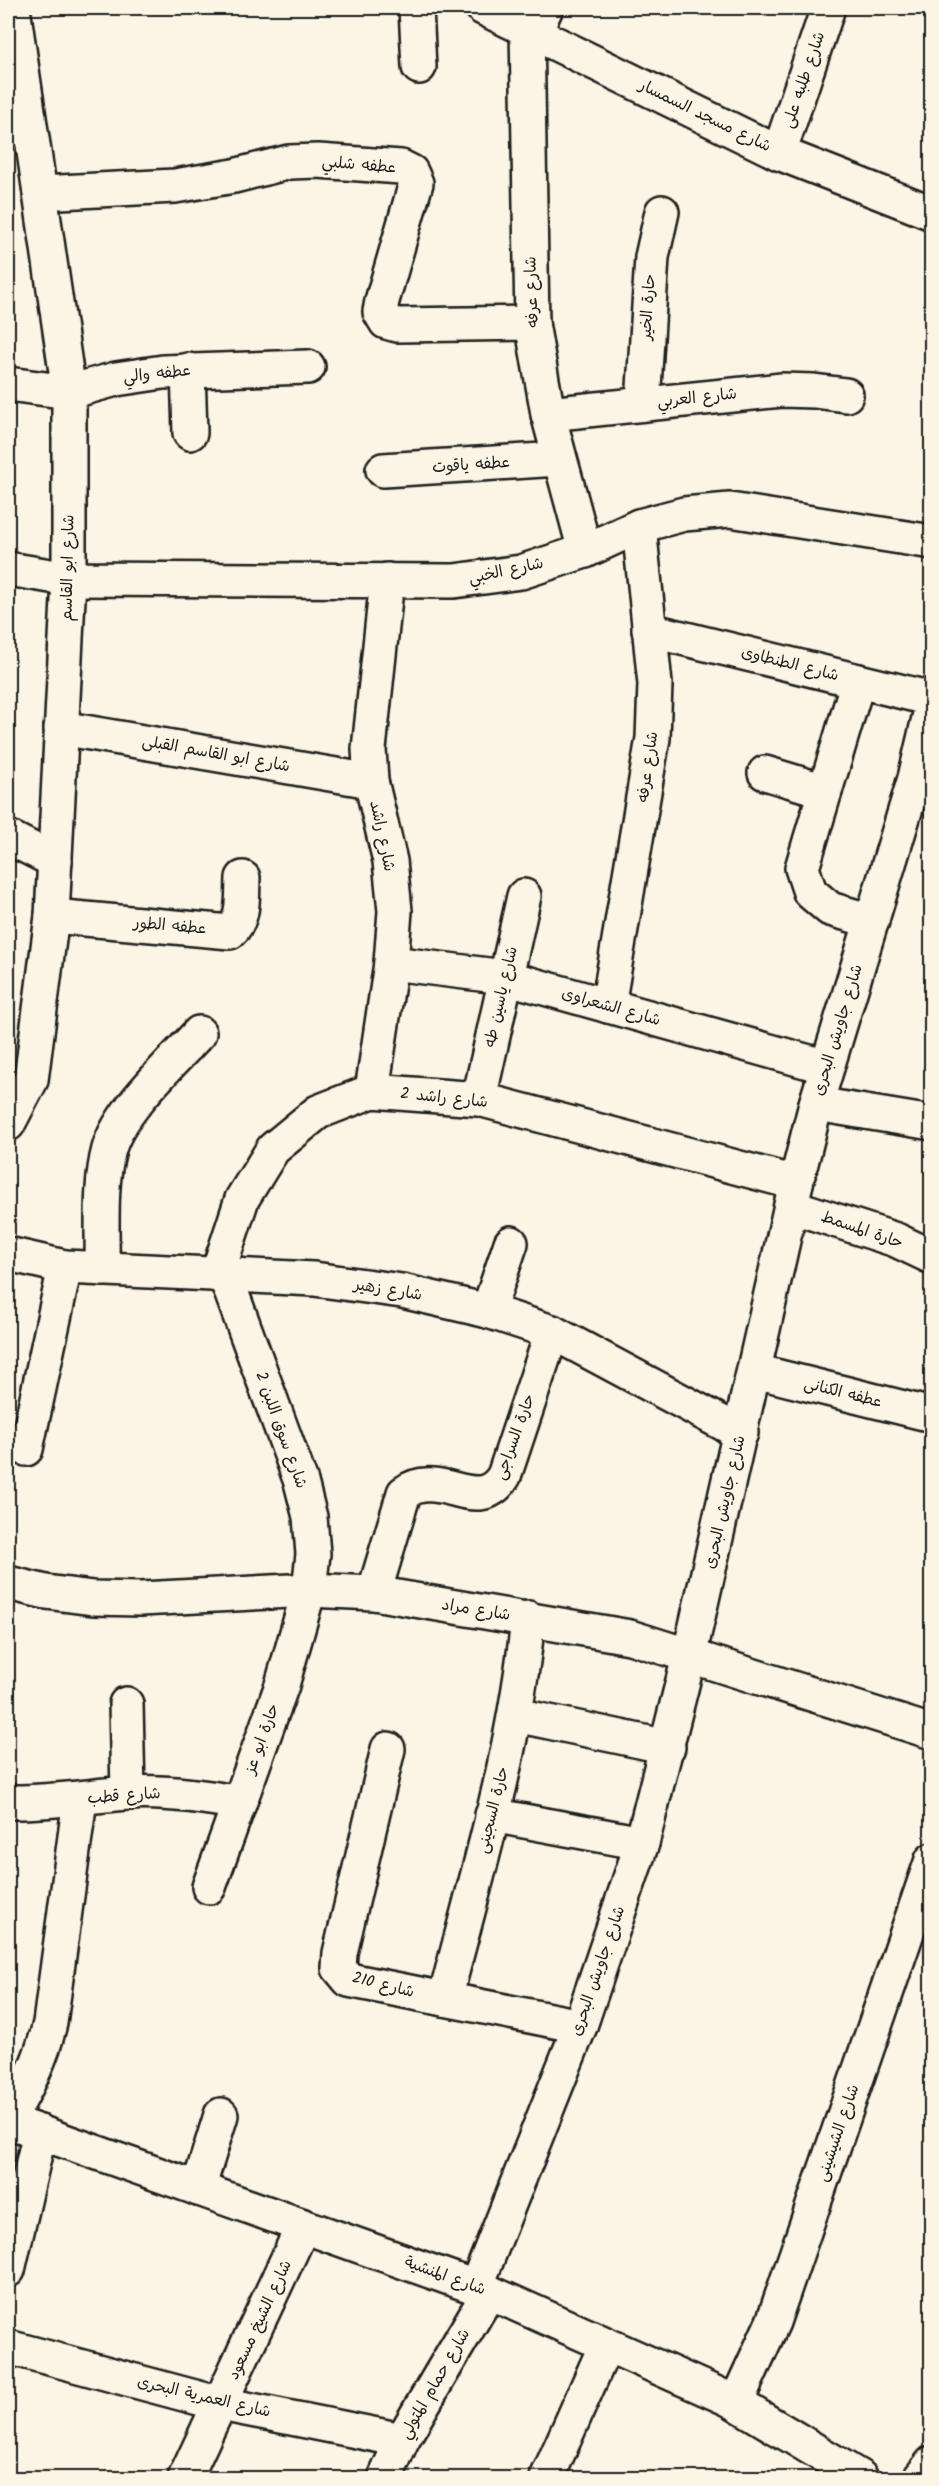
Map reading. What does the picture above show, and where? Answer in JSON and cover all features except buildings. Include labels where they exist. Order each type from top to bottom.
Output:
[{"type":"street","name":"شارع ابو القاسم","points":[[8,1124],[52,916],[69,579],[69,392],[40,193],[15,70],[13,8]]},
{"type":"street","points":[[416,8],[419,67]]},
{"type":"street","name":"شارع مسجد السمسار","points":[[483,8],[536,23],[779,153],[932,213]]},
{"type":"street","name":"شارع طلبه على","points":[[779,153],[828,8]]},
{"type":"street","name":"شارع عرفه","points":[[536,23],[532,323],[548,414],[585,551]]},
{"type":"street","name":"عطفه شلبي","points":[[40,193],[176,186],[234,176],[290,162],[318,160],[401,167],[411,172],[416,183],[382,302],[380,312],[386,322],[397,325],[532,323]]},
{"type":"street","name":"حارة الخير","points":[[643,404],[652,257],[662,212]]},
{"type":"street","name":"عطفه والي","points":[[8,384],[69,392],[116,379],[163,372],[308,367]]},
{"type":"street","points":[[188,370],[190,433]]},
{"type":"street","name":"شارع العربي","points":[[548,414],[782,390],[814,390],[846,395]]},
{"type":"street","name":"عطفه ياقوت","points":[[382,470],[559,459]]},
{"type":"street","name":"شارع الخبي","points":[[8,569],[69,579],[454,581],[521,572],[585,551],[639,526],[684,514],[730,510],[932,542]]},
{"type":"street","name":"شارع عرفه","points":[[608,1006],[653,738],[655,684],[639,526]]},
{"type":"street","name":"شارع راشد","points":[[372,1091],[392,963],[395,911],[390,861],[371,781],[369,749],[387,580]]},
{"type":"street","name":"شارع الطنطاوى","points":[[650,630],[932,699]]},
{"type":"street","points":[[858,681],[802,868],[810,892],[830,909],[872,921]]},
{"type":"street","name":"شارع جاويش البحرى","points":[[483,2290],[580,2026],[642,1843],[668,1747],[741,1433],[793,1195],[816,1104],[872,921],[923,780],[932,705]]},
{"type":"street","name":"شارع ابو القاسم القبلى","points":[[61,728],[371,781]]},
{"type":"street","points":[[765,773],[825,791]]},
{"type":"street","points":[[8,837],[55,861]]},
{"type":"street","name":"عطفه الطور","points":[[52,916],[230,932],[237,925],[240,917],[243,878]]},
{"type":"street","name":"شارع ياسين طه","points":[[479,1099],[524,896]]},
{"type":"street","name":"شارع الشعراوى","points":[[392,963],[506,977],[827,1067]]},
{"type":"street","points":[[102,1269],[105,1173],[109,1148],[120,1124],[135,1104],[199,1033]]},
{"type":"street","name":"شارع راشد 2","points":[[221,1275],[242,1199],[273,1149],[318,1112],[372,1091],[479,1099],[793,1195]]},
{"type":"street","points":[[816,1104],[932,1123]]},
{"type":"street","name":"حارة المسمط","points":[[793,1195],[932,1257]]},
{"type":"street","points":[[488,1311],[511,1243]]},
{"type":"street","name":"شارع زهير","points":[[8,1254],[65,1267],[314,1279],[391,1289],[488,1311],[552,1332],[741,1433]]},
{"type":"street","points":[[26,1449],[65,1267]]},
{"type":"street","name":"شارع سوق اللبن 2","points":[[221,1275],[301,1482],[310,1517],[313,1554],[309,1590]]},
{"type":"street","name":"حارة السراجى","points":[[374,1593],[404,1493],[415,1485],[428,1484],[472,1493],[486,1493],[497,1486],[504,1476],[552,1332]]},
{"type":"street","name":"عطفه الكنانى","points":[[755,1371],[932,1415]]},
{"type":"street","name":"شارع مراد","points":[[8,1583],[46,1592],[93,1598],[141,1599],[309,1590],[374,1593],[630,1636],[689,1657],[932,1732]]},
{"type":"street","name":"حارة ابو عز","points":[[208,1887],[282,1685],[309,1590]]},
{"type":"street","name":"حارة السجينى","points":[[444,2000],[516,1715],[528,1618]]},
{"type":"street","points":[[126,1704],[128,1793]]},
{"type":"street","points":[[516,1715],[668,1747]]},
{"type":"street","name":"شارع 210","points":[[388,1749],[343,1941],[339,1968],[349,1980],[580,2026]]},
{"type":"street","name":"شارع قطب","points":[[8,1802],[80,1799],[128,1793],[165,1793],[239,1803]]},
{"type":"street","points":[[8,2121],[36,2070],[48,2031],[80,1799]]},
{"type":"street","points":[[492,1815],[642,1843]]},
{"type":"street","name":"شارع الشيشينى","points":[[731,2400],[740,2394],[773,2322],[932,1860]]},
{"type":"street","points":[[198,2188],[221,2115]]},
{"type":"street","name":"شارع المنشية","points":[[8,2121],[483,2290],[731,2400],[844,2474]]},
{"type":"street","points":[[8,2270],[40,2132]]},
{"type":"street","name":"شارع الشيخ مسعود","points":[[184,2478],[221,2404],[303,2226]]},
{"type":"street","name":"شارع حمام المتولي","points":[[385,2478],[402,2440],[483,2290]]},
{"type":"street","points":[[547,2478],[606,2345]]},
{"type":"street","name":"شارع العمرية البحرى","points":[[8,2347],[221,2404],[402,2440]]},
{"type":"street","points":[[920,2478],[932,2463]]}]
